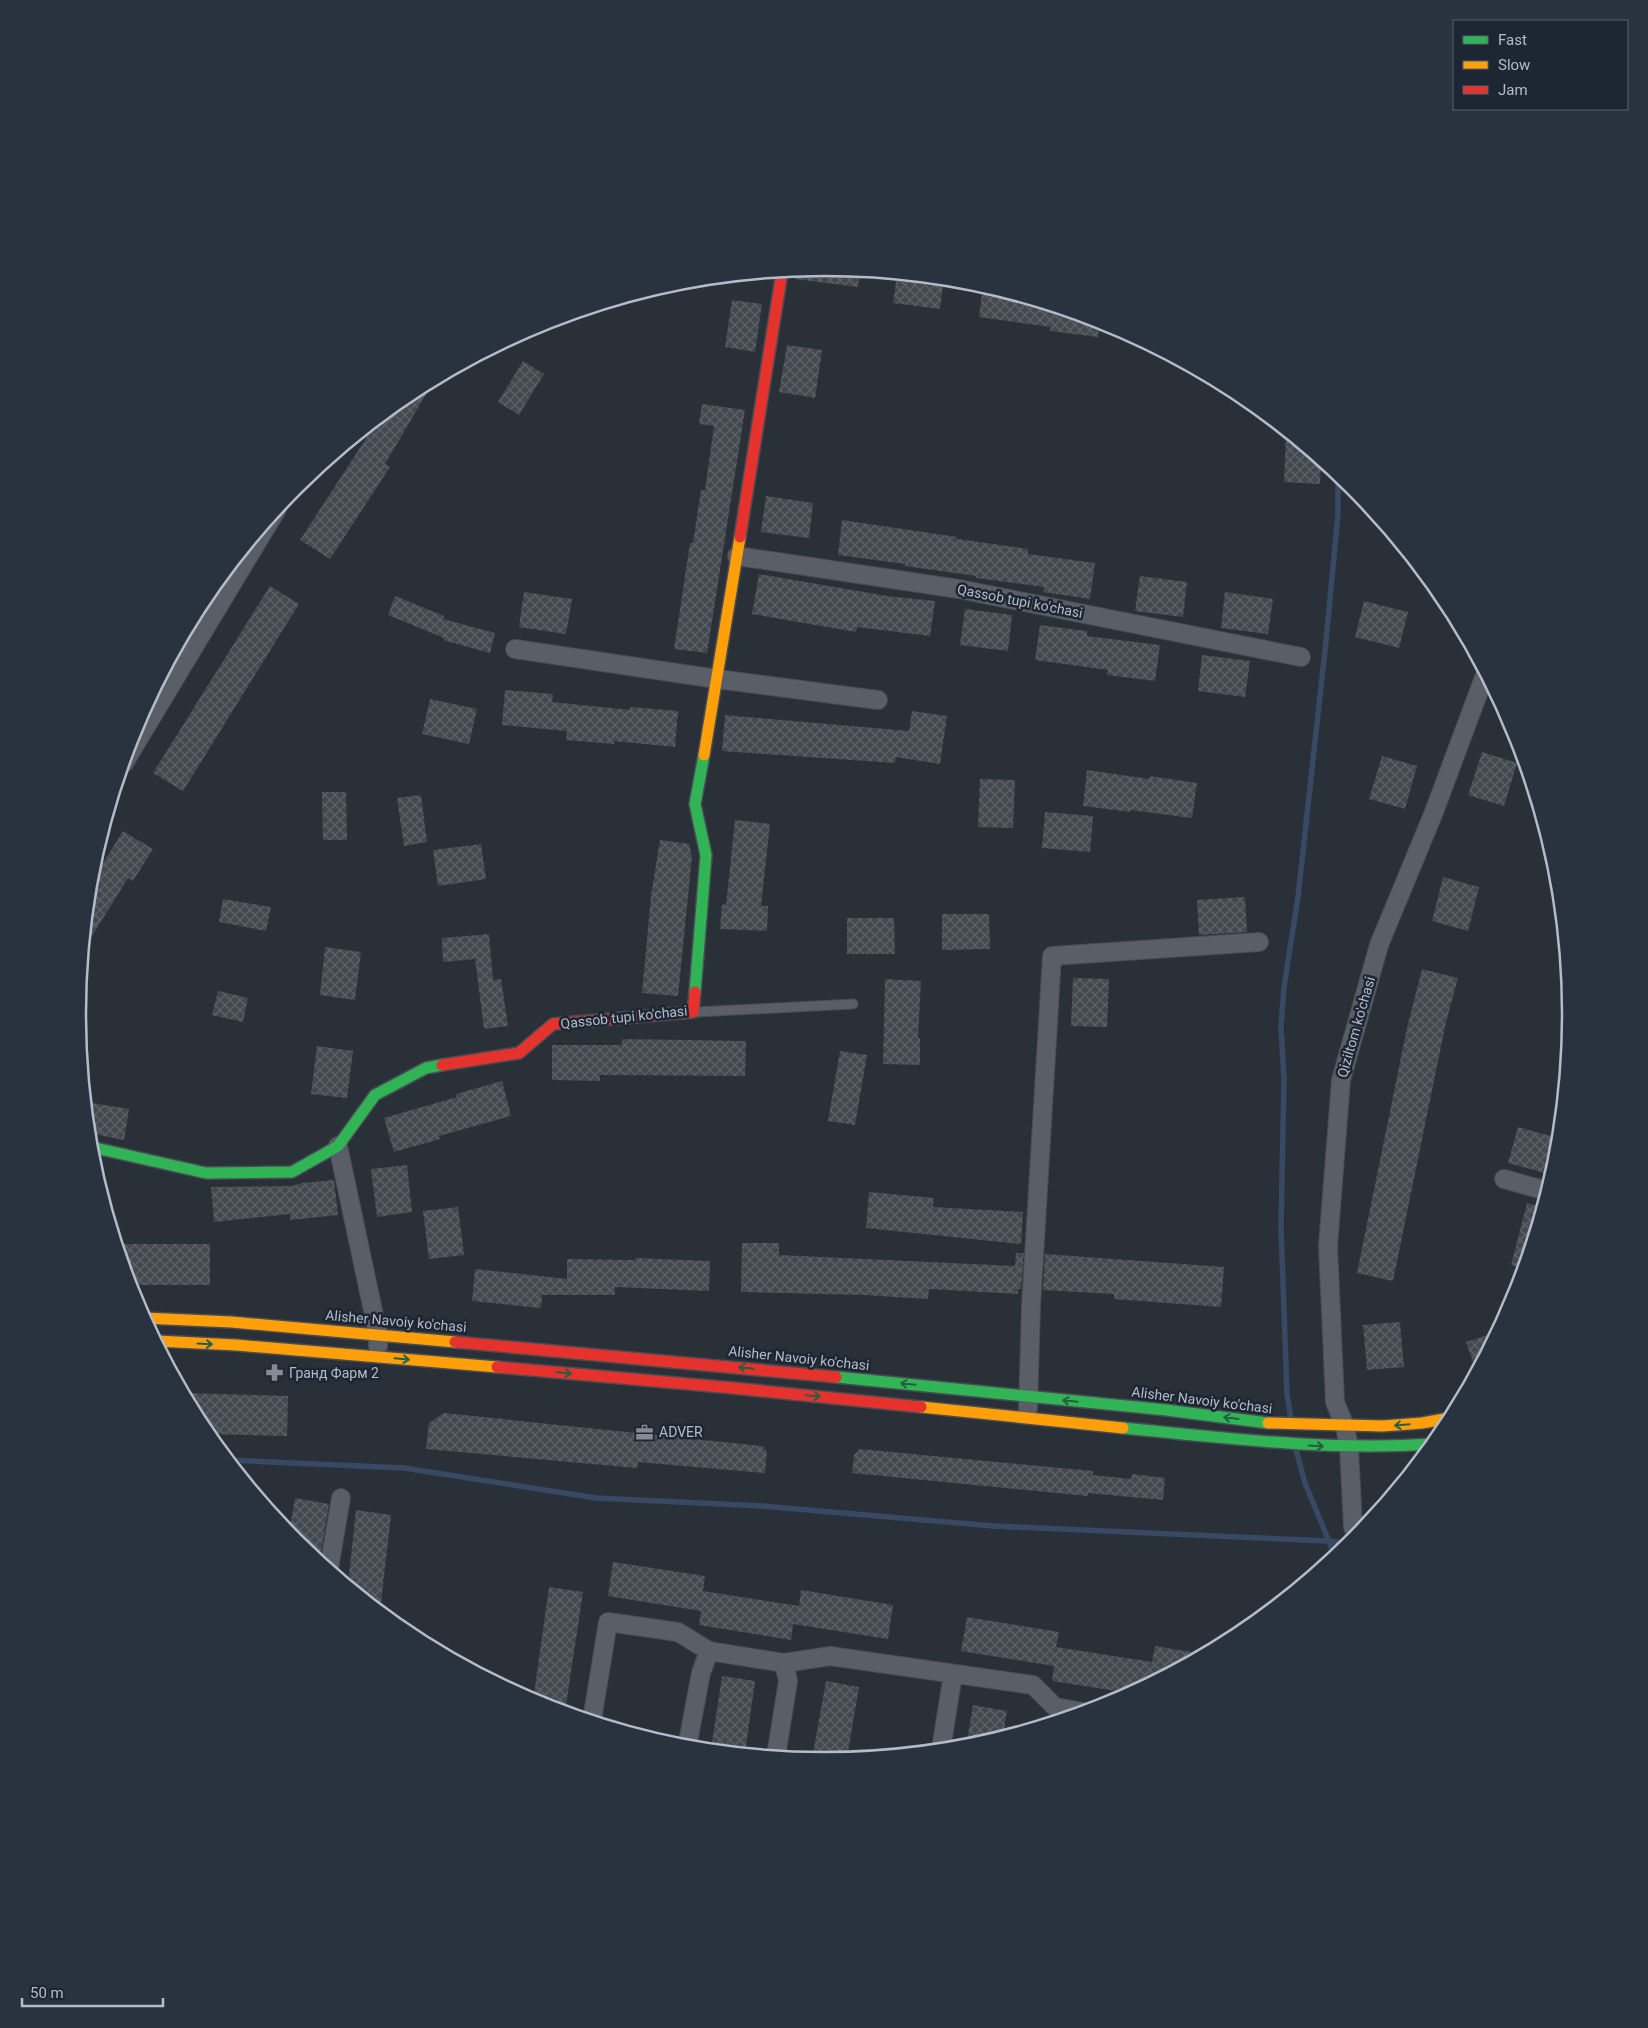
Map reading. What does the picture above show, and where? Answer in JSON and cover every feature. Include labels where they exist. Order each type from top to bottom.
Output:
[{"type":"main road","name":"Qassob tupi ko'chasi","points":[[99,1149],[206,1173],[292,1172],[338,1146],[375,1095],[426,1068],[519,1053],[552,1024],[693,1012],[706,856],[695,804],[717,679],[781,278]]},
{"type":"main road","name":"Alisher Navoiy ko'chasi","points":[[152,1318],[232,1322],[378,1334],[797,1372],[1166,1410],[1280,1424],[1345,1427],[1392,1426],[1440,1419]]},
{"type":"main road","points":[[163,1342],[236,1345],[546,1371],[827,1397],[1283,1444],[1349,1448],[1422,1445]]},
{"type":"main road","points":[[546,1371],[548,1350]]},
{"type":"street","points":[[141,735],[256,545]]},
{"type":"street","name":"Qassob tupi ko'chasi","points":[[737,556],[958,588],[1301,657]]},
{"type":"street","points":[[515,649],[717,679],[878,700]]},
{"type":"street","name":"Qiziltom ko'chasi","points":[[1355,1527],[1349,1448],[1345,1427],[1335,1402],[1328,1246],[1341,1080],[1379,944],[1434,812],[1483,682]]},
{"type":"street","points":[[1027,1418],[1031,1306],[1052,956],[1259,942]]},
{"type":"street","points":[[338,1146],[378,1334],[378,1357]]},
{"type":"street","points":[[1504,1179],[1541,1189]]},
{"type":"street","points":[[330,1562],[341,1498]]},
{"type":"street","points":[[593,1715],[608,1622],[678,1632],[709,1651],[784,1662],[830,1656],[1033,1685],[1055,1707],[1070,1710]]},
{"type":"street","points":[[688,1739],[701,1673],[709,1651]]},
{"type":"street","points":[[777,1750],[788,1682],[784,1662]]},
{"type":"street","points":[[942,1742],[953,1674]]},
{"type":"lane","points":[[693,1012],[853,1004]]},
{"type":"building","points":[[824,276],[859,277],[858,287],[795,279],[795,277]]},
{"type":"building","points":[[896,281],[943,286],[940,309],[893,303]]},
{"type":"building","points":[[982,293],[1061,315],[1099,329],[1098,337],[1050,331],[1051,327],[979,317]]},
{"type":"building","points":[[732,300],[762,304],[755,352],[725,347]]},
{"type":"building","points":[[787,345],[822,350],[815,398],[779,392]]},
{"type":"building","points":[[523,361],[544,374],[519,415],[498,402]]},
{"type":"building","points":[[427,393],[385,464],[390,467],[330,559],[300,540],[367,437],[375,429]]},
{"type":"building","points":[[702,404],[745,410],[707,653],[674,649],[690,543],[693,543],[701,490],[705,490],[714,426],[699,424]]},
{"type":"building","points":[[1286,439],[1321,469],[1320,484],[1284,482]]},
{"type":"building","points":[[766,496],[813,503],[809,538],[761,532]]},
{"type":"building","points":[[842,520],[1028,549],[1028,554],[1095,563],[1090,599],[1043,592],[1044,587],[976,578],[976,576],[905,566],[905,564],[838,555]]},
{"type":"building","points":[[759,574],[887,596],[935,601],[930,636],[857,627],[856,632],[752,614]]},
{"type":"building","points":[[1140,576],[1187,582],[1183,617],[1135,611]]},
{"type":"building","points":[[270,586],[299,604],[183,791],[153,773]]},
{"type":"building","points":[[524,592],[572,599],[566,634],[519,627]]},
{"type":"building","points":[[1225,592],[1273,599],[1268,634],[1221,628]]},
{"type":"building","points":[[395,596],[444,616],[443,619],[495,633],[490,653],[443,640],[444,638],[388,615]]},
{"type":"building","points":[[1364,601],[1408,612],[1399,648],[1355,637]]},
{"type":"building","points":[[965,609],[1012,615],[1008,651],[960,645]]},
{"type":"building","points":[[1040,625],[1087,631],[1087,636],[1160,645],[1155,681],[1107,675],[1108,670],[1035,660]]},
{"type":"building","points":[[1202,655],[1250,661],[1245,697],[1198,691]]},
{"type":"building","points":[[505,690],[553,694],[552,702],[630,710],[630,707],[678,711],[675,747],[614,741],[614,744],[566,740],[567,731],[502,725]]},
{"type":"building","points":[[430,699],[477,709],[469,744],[422,734]]},
{"type":"building","points":[[912,711],[947,716],[940,764],[896,757],[895,763],[722,751],[725,715],[909,731]]},
{"type":"building","points":[[1482,752],[1517,763],[1504,806],[1468,795]]},
{"type":"building","points":[[1382,756],[1417,766],[1405,809],[1369,799]]},
{"type":"building","points":[[1087,770],[1149,779],[1150,776],[1197,783],[1192,818],[1083,806]]},
{"type":"building","points":[[980,779],[1015,780],[1013,828],[978,827]]},
{"type":"building","points":[[322,792],[346,792],[347,840],[323,840]]},
{"type":"building","points":[[421,795],[427,842],[404,846],[397,798]]},
{"type":"building","points":[[1045,812],[1093,816],[1090,852],[1042,848]]},
{"type":"building","points":[[735,820],[770,824],[761,906],[768,906],[767,931],[720,929],[722,904],[726,905]]},
{"type":"building","points":[[123,831],[153,849],[133,881],[128,878],[91,938],[93,918],[101,867]]},
{"type":"building","points":[[660,840],[689,844],[692,856],[678,996],[642,993],[651,896]]},
{"type":"building","points":[[481,844],[486,879],[438,886],[433,850]]},
{"type":"building","points":[[1443,877],[1479,887],[1468,931],[1432,921]]},
{"type":"building","points":[[1245,897],[1247,932],[1199,935],[1197,900]]},
{"type":"building","points":[[223,899],[271,907],[266,931],[219,922]]},
{"type":"building","points":[[942,914],[989,914],[990,949],[942,950]]},
{"type":"building","points":[[847,918],[894,918],[895,954],[847,954]]},
{"type":"building","points":[[489,934],[493,980],[501,979],[508,1026],[484,1029],[475,959],[443,962],[442,938]]},
{"type":"building","points":[[325,947],[361,952],[355,1000],[320,995]]},
{"type":"building","points":[[1422,969],[1458,978],[1446,1022],[1393,1281],[1357,1273],[1407,1028]]},
{"type":"building","points":[[1073,978],[1109,979],[1107,1027],[1071,1026]]},
{"type":"building","points":[[885,979],[921,981],[918,1038],[920,1038],[920,1065],[883,1064]]},
{"type":"building","points":[[218,991],[248,998],[243,1022],[212,1015]]},
{"type":"building","points":[[622,1039],[746,1041],[745,1076],[600,1075],[600,1081],[552,1080],[552,1045],[622,1045]]},
{"type":"building","points":[[317,1046],[353,1051],[347,1098],[311,1094]]},
{"type":"building","points":[[840,1051],[867,1055],[855,1125],[828,1121]]},
{"type":"building","points":[[502,1081],[511,1116],[439,1136],[440,1139],[394,1152],[384,1118],[457,1097],[456,1094]]},
{"type":"building","points":[[92,1103],[129,1109],[124,1140],[97,1135]]},
{"type":"building","points":[[1518,1127],[1551,1136],[1544,1173],[1508,1163]]},
{"type":"building","points":[[407,1165],[412,1212],[377,1217],[371,1169]]},
{"type":"building","points":[[334,1180],[338,1215],[290,1220],[290,1214],[214,1222],[211,1187],[292,1186],[302,1183]]},
{"type":"building","points":[[869,1192],[934,1198],[933,1207],[1023,1212],[1021,1244],[866,1228]]},
{"type":"building","points":[[1527,1203],[1537,1206],[1517,1267],[1511,1265]]},
{"type":"building","points":[[458,1207],[464,1255],[429,1259],[423,1211]]},
{"type":"building","points":[[742,1243],[779,1243],[779,1255],[1015,1266],[1016,1253],[1024,1253],[1021,1289],[1018,1289],[1018,1294],[929,1289],[928,1299],[864,1295],[741,1292]]},
{"type":"building","points":[[123,1244],[210,1244],[210,1285],[138,1285]]},
{"type":"building","points":[[1045,1254],[1224,1267],[1221,1307],[1114,1299],[1114,1294],[1043,1290]]},
{"type":"building","points":[[635,1258],[710,1261],[709,1291],[615,1287],[615,1295],[542,1295],[541,1308],[472,1301],[475,1269],[567,1279],[567,1259],[635,1260]]},
{"type":"building","points":[[1400,1322],[1404,1367],[1367,1370],[1363,1325]]},
{"type":"building","points":[[1488,1335],[1473,1364],[1466,1342]]},
{"type":"building","points":[[191,1393],[288,1396],[287,1436],[218,1434]]},
{"type":"building","points":[[444,1413],[762,1446],[767,1451],[765,1473],[638,1462],[637,1468],[426,1449],[429,1423]]},
{"type":"building","points":[[860,1449],[1093,1471],[1093,1475],[1131,1479],[1132,1474],[1165,1478],[1163,1500],[1088,1493],[1088,1496],[852,1473],[854,1455]]},
{"type":"building","points":[[295,1498],[329,1504],[321,1551],[318,1550],[291,1524]]},
{"type":"building","points":[[356,1510],[391,1515],[381,1603],[349,1578]]},
{"type":"building","points":[[613,1562],[705,1576],[703,1591],[799,1606],[801,1590],[893,1605],[888,1639],[793,1624],[791,1640],[699,1625],[701,1611],[608,1596]]},
{"type":"building","points":[[549,1587],[583,1592],[566,1705],[534,1692]]},
{"type":"building","points":[[967,1617],[1059,1632],[1056,1647],[1152,1662],[1155,1646],[1194,1652],[1117,1691],[1052,1681],[1054,1666],[961,1651]]},
{"type":"building","points":[[722,1676],[755,1681],[746,1747],[712,1743]]},
{"type":"building","points":[[826,1681],[859,1687],[848,1751],[813,1752]]},
{"type":"building","points":[[973,1705],[1007,1711],[1004,1730],[967,1738]]},
{"type":"waterway","points":[[1291,1419],[1287,1394],[1281,1227],[1284,1080],[1281,1027],[1284,987],[1298,897],[1326,641],[1338,514],[1338,485]]},
{"type":"waterway","points":[[1296,1450],[1305,1483],[1332,1549]]},
{"type":"waterway","points":[[237,1460],[404,1468],[596,1498],[762,1506],[993,1526],[1339,1542]]},
{"type":"traffic: fast","points":[[695,992],[706,855],[695,804],[704,755]]},
{"type":"traffic: fast","points":[[99,1149],[206,1173],[292,1172],[338,1146],[375,1095],[426,1068],[442,1065]]},
{"type":"traffic: fast","points":[[836,1377],[1166,1410],[1268,1423]]},
{"type":"traffic: fast","points":[[1123,1428],[1316,1445],[1422,1444]]},
{"type":"traffic: slow","points":[[704,755],[740,537]]},
{"type":"traffic: slow","points":[[152,1318],[231,1322],[455,1342]]},
{"type":"traffic: slow","points":[[163,1341],[236,1345],[497,1367]]},
{"type":"traffic: slow","points":[[921,1407],[1123,1428]]},
{"type":"traffic: slow","points":[[1268,1423],[1383,1426],[1440,1420]]},
{"type":"traffic: jam","points":[[740,537],[781,278]]},
{"type":"traffic: jam","points":[[442,1065],[519,1053],[553,1024],[693,1012],[695,992]]},
{"type":"traffic: jam","points":[[455,1342],[836,1377]]},
{"type":"traffic: jam","points":[[497,1367],[921,1407]]},
{"type":"place","name":"Гранд Фарм 2","points":[[275,1373]]},
{"type":"place","name":"ADVER","points":[[645,1432]]}]
